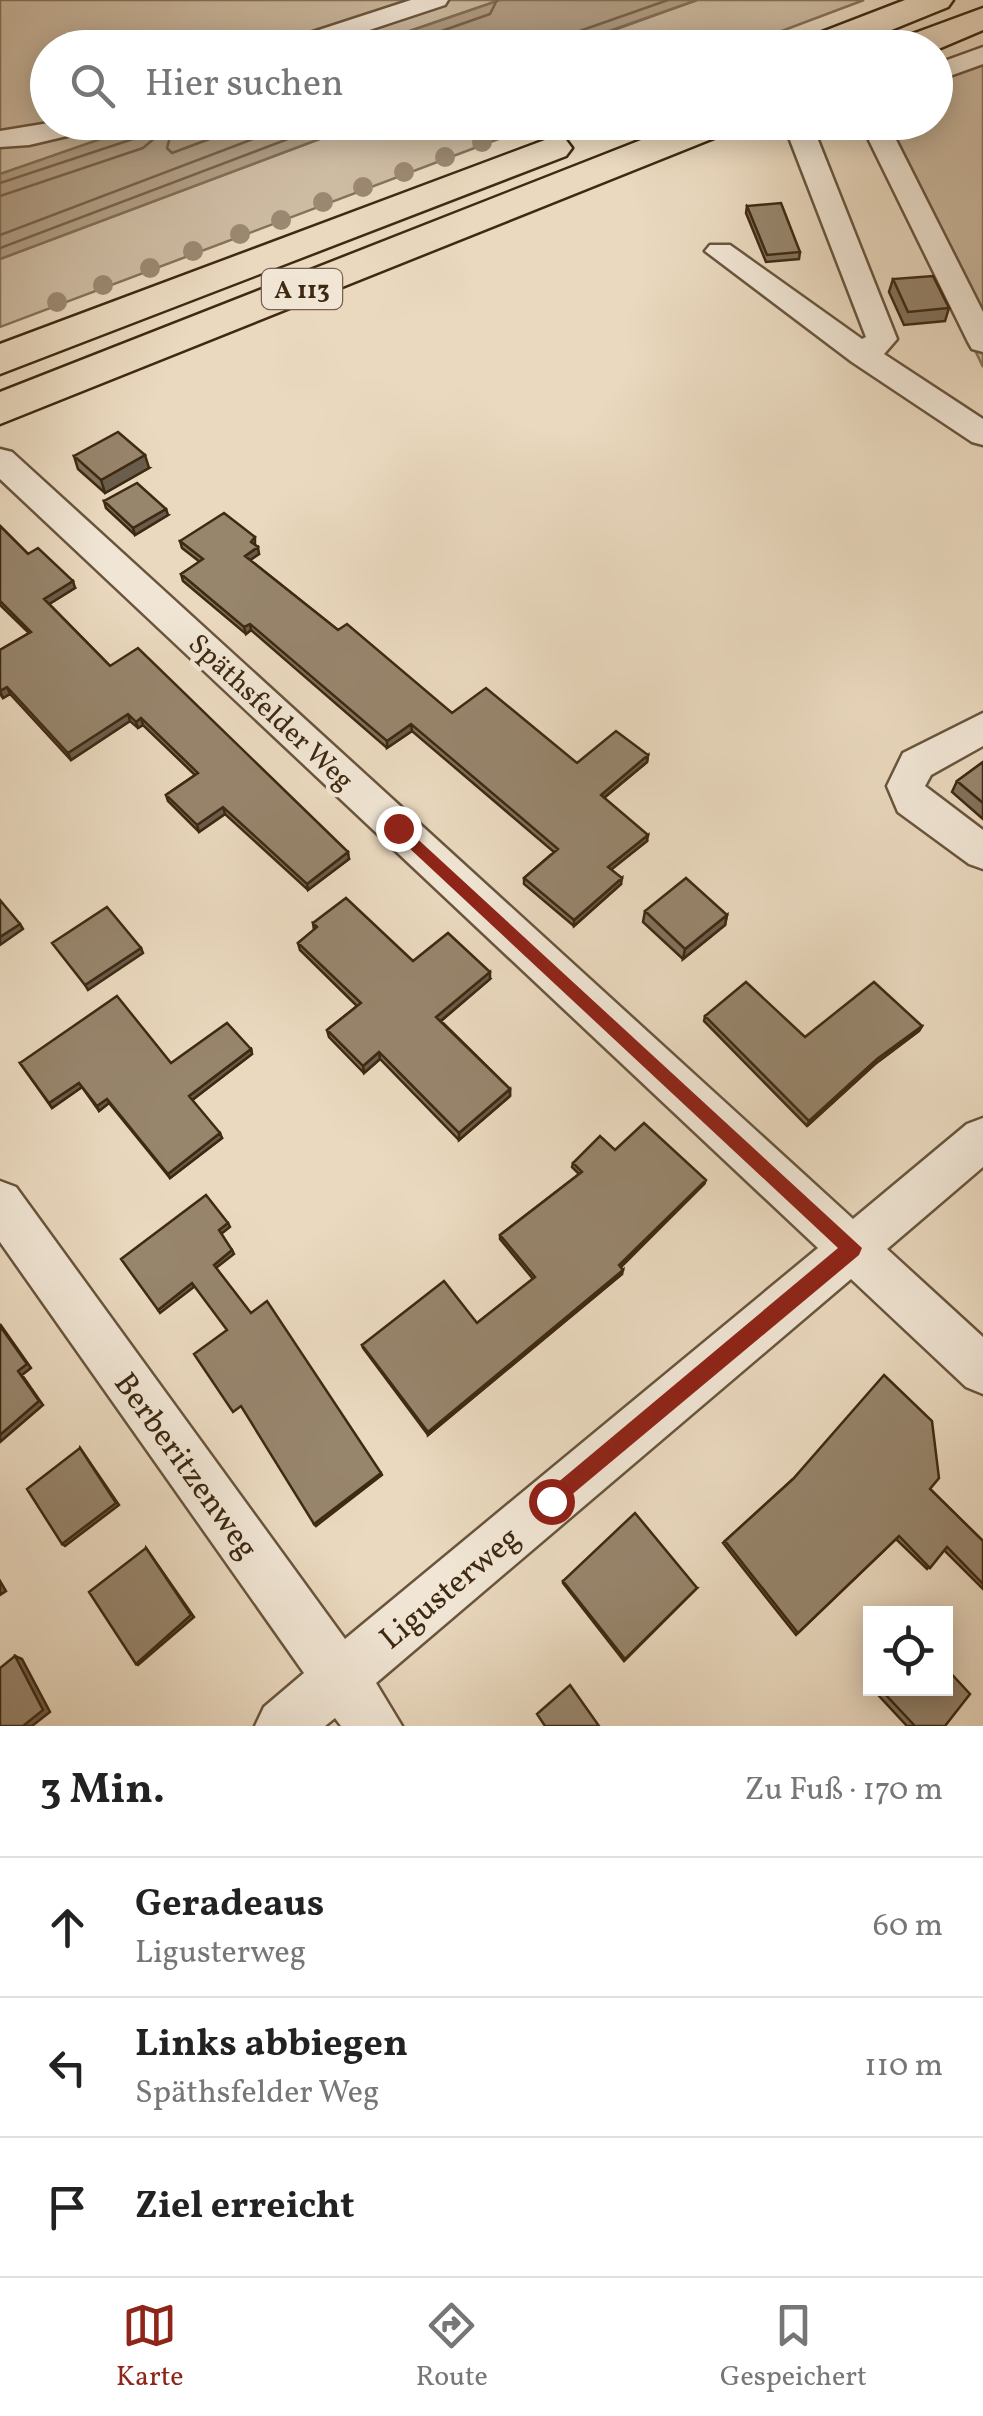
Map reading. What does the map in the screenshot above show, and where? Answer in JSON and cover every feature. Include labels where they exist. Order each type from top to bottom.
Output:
[{"type":"highway","points":[[860,30],[936,0]]},
{"type":"highway","points":[[953,30],[983,18]]},
{"type":"highway","name":"A 113","points":[[0,360],[334,233],[649,140]]},
{"type":"highway","name":"A 113","points":[[5,410],[586,156]]},
{"type":"street","points":[[344,30],[436,0]]},
{"type":"street","points":[[953,67],[983,54]]},
{"type":"street","points":[[0,139],[30,137]]},
{"type":"street","points":[[804,140],[882,339],[863,355]]},
{"type":"street","points":[[882,140],[983,342]]},
{"type":"street","points":[[720,251],[863,355],[983,434]]},
{"type":"street","name":"Späthsfelder Weg","points":[[0,460],[983,1370]]},
{"type":"street","points":[[983,728],[918,764],[906,786],[912,801],[983,852]]},
{"type":"street","name":"Ligusterweg","points":[[283,1726],[983,1139]]},
{"type":"street","name":"Berberitzenweg","points":[[0,1204],[374,1726]]},
{"type":"shaded area","points":[[0,0],[500,0],[413,30],[30,30],[30,140],[99,140],[0,174]]},
{"type":"shaded area","points":[[697,0],[864,0],[784,30],[614,30]]},
{"type":"shaded area","points":[[983,52],[983,367],[875,140],[953,140],[953,64]]},
{"type":"shaded area","points":[[317,140],[496,140],[0,327],[0,259]]},
{"type":"water","points":[[500,0],[697,0],[612,30],[413,30]]},
{"type":"water","points":[[97,140],[317,140],[0,259],[0,174]]},
{"type":"building","points":[[781,203],[800,252],[767,255],[747,206]]},
{"type":"building","points":[[933,276],[949,308],[908,312],[893,279]]},
{"type":"building","points":[[118,432],[145,455],[101,480],[74,456]]},
{"type":"building","points":[[137,483],[166,509],[133,528],[104,501]]},
{"type":"building","points":[[224,513],[255,537],[251,542],[258,547],[245,556],[338,630],[347,624],[452,713],[486,688],[577,763],[616,731],[648,755],[601,795],[648,835],[608,867],[622,878],[574,920],[524,878],[558,849],[411,724],[387,741],[250,624],[244,627],[181,574],[203,559],[180,541]]},
{"type":"building","points":[[0,526],[28,554],[38,548],[73,581],[44,599],[110,666],[138,648],[348,852],[307,884],[223,807],[197,825],[166,795],[198,773],[141,718],[136,722],[128,714],[68,753],[7,687],[0,691],[0,650],[31,632],[0,601]]},
{"type":"building","points":[[983,762],[983,803],[957,781]]},
{"type":"building","points":[[686,878],[727,915],[685,949],[645,911]]},
{"type":"building","points":[[346,898],[413,961],[448,933],[490,972],[436,1017],[510,1089],[459,1133],[379,1052],[363,1066],[327,1030],[361,1003],[298,943],[317,927],[313,923]]},
{"type":"building","points":[[0,900],[20,924],[0,937]]},
{"type":"building","points":[[107,907],[141,948],[85,985],[52,943]]},
{"type":"building","points":[[746,982],[805,1037],[874,982],[922,1026],[877,1059],[809,1121],[705,1016]]},
{"type":"building","points":[[117,996],[171,1063],[227,1023],[251,1049],[189,1096],[220,1133],[168,1174],[107,1099],[97,1106],[79,1083],[49,1103],[20,1063]]},
{"type":"building","points":[[644,1123],[706,1180],[619,1265],[623,1270],[428,1432],[362,1345],[444,1281],[477,1323],[535,1277],[500,1235],[582,1172],[573,1163],[600,1136],[615,1150]]},
{"type":"building","points":[[206,1195],[228,1223],[219,1230],[232,1250],[214,1265],[251,1313],[267,1301],[381,1473],[314,1524],[241,1406],[233,1412],[194,1354],[227,1330],[192,1283],[158,1310],[121,1259]]},
{"type":"building","points":[[0,1326],[27,1364],[18,1371],[39,1401],[0,1435]]},
{"type":"building","points":[[884,1375],[932,1421],[939,1478],[930,1489],[983,1541],[983,1584],[947,1547],[930,1568],[899,1536],[798,1633],[725,1541],[793,1479]]},
{"type":"building","points":[[80,1448],[116,1503],[62,1544],[27,1489]]},
{"type":"building","points":[[635,1513],[697,1588],[625,1659],[563,1581]]},
{"type":"building","points":[[146,1548],[191,1615],[136,1664],[89,1592]]},
{"type":"building","points":[[15,1656],[43,1710],[23,1726],[0,1726],[0,1668]]},
{"type":"building","points":[[953,1676],[970,1694],[945,1726],[915,1726],[887,1696],[953,1696]]},
{"type":"building","points":[[570,1685],[599,1726],[545,1726],[537,1714]]},
{"type":"route","points":[[398,828],[852,1248],[551,1501]]}]
